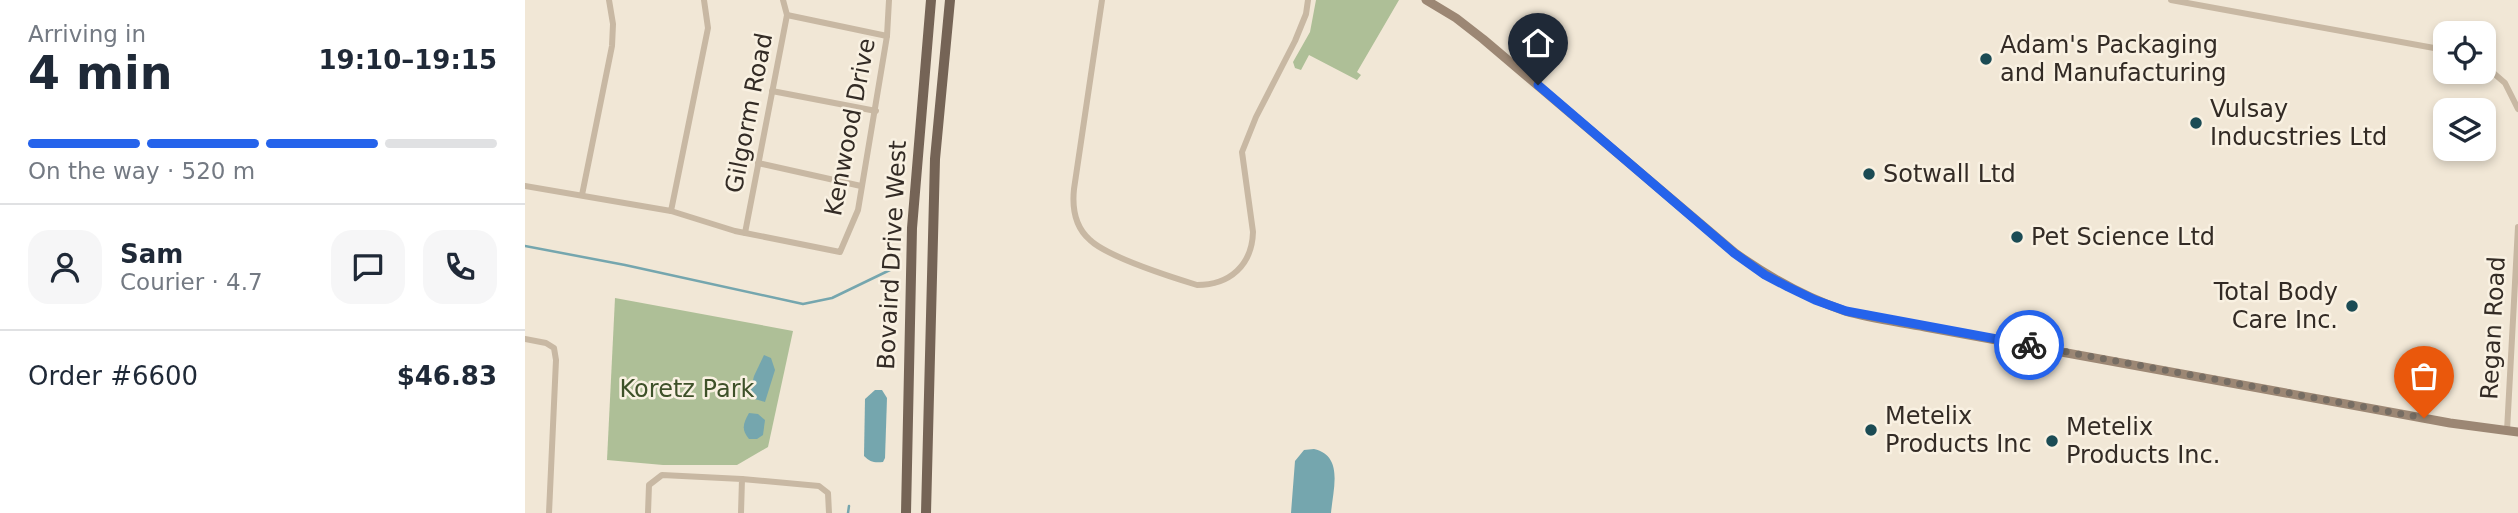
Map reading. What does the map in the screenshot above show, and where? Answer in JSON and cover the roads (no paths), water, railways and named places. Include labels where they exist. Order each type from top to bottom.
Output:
[{"type":"main road","name":"Bovaird Drive West","points":[[906,513],[912,228],[931,0]]},
{"type":"main road","name":"Bovaird Drive West","points":[[926,513],[935,159],[950,0]]},
{"type":"street","points":[[582,195],[612,46],[613,24],[609,0]]},
{"type":"street","points":[[671,211],[708,28],[704,0]]},
{"type":"street","name":"Gilgorm Road","points":[[745,233],[787,15],[783,0]]},
{"type":"street","name":"Kenwood Drive","points":[[525,186],[671,211],[745,233],[839,252],[859,210],[887,36],[889,0]]},
{"type":"street","points":[[1102,0],[1074,189],[1073,214],[1088,239],[1104,250],[1197,285],[1211,285],[1232,277],[1247,262],[1253,244],[1253,232],[1242,152],[1256,117],[1296,41],[1308,0]]},
{"type":"street","points":[[1426,0],[1483,39],[1734,253],[1765,275],[1815,300],[1846,311],[1925,327],[2450,423],[2518,432]]},
{"type":"street","points":[[2171,0],[2433,48]]},
{"type":"street","points":[[787,15],[887,36]]},
{"type":"street","points":[[2496,75],[2505,83],[2518,109]]},
{"type":"street","points":[[772,91],[876,111]]},
{"type":"street","points":[[758,163],[861,186]]},
{"type":"street","name":"Regan Road","points":[[2507,431],[2518,227]]},
{"type":"street","points":[[525,339],[545,343],[554,348],[556,360],[549,513]]},
{"type":"street","points":[[648,513],[649,485],[662,475],[819,485],[828,493],[829,513]]},
{"type":"street","points":[[740,513],[742,479]]},
{"type":"water","points":[[764,355],[771,358],[775,370],[765,402],[755,399],[750,393],[754,376]]},
{"type":"water","points":[[875,390],[882,390],[887,398],[883,462],[872,462],[864,456],[865,399]]},
{"type":"water","points":[[749,413],[758,414],[765,420],[763,435],[757,439],[749,439],[744,429]]},
{"type":"water","points":[[1314,449],[1330,459],[1333,466],[1335,475],[1331,513],[1291,513],[1295,461],[1304,450]]},
{"type":"waterway","points":[[525,246],[803,304],[832,298],[892,269]]},
{"type":"waterway","points":[[848,513],[849,506]]},
{"type":"place","name":"Adam's Packaging and Manufacturing","points":[[1986,59]]},
{"type":"place","name":"Vulsay Inducstries Ltd","points":[[2196,123]]},
{"type":"place","name":"Sotwall Ltd","points":[[1869,174]]},
{"type":"place","name":"Pet Science Ltd","points":[[2017,237]]},
{"type":"place","name":"Total Body Care Inc.","points":[[2352,306]]},
{"type":"place","name":"Metelix Products Inc","points":[[1871,430]]},
{"type":"place","name":"Metelix Products Inc.","points":[[2052,441]]},
{"type":"park label","name":"Koretz Park","points":[[687,389]]}]
